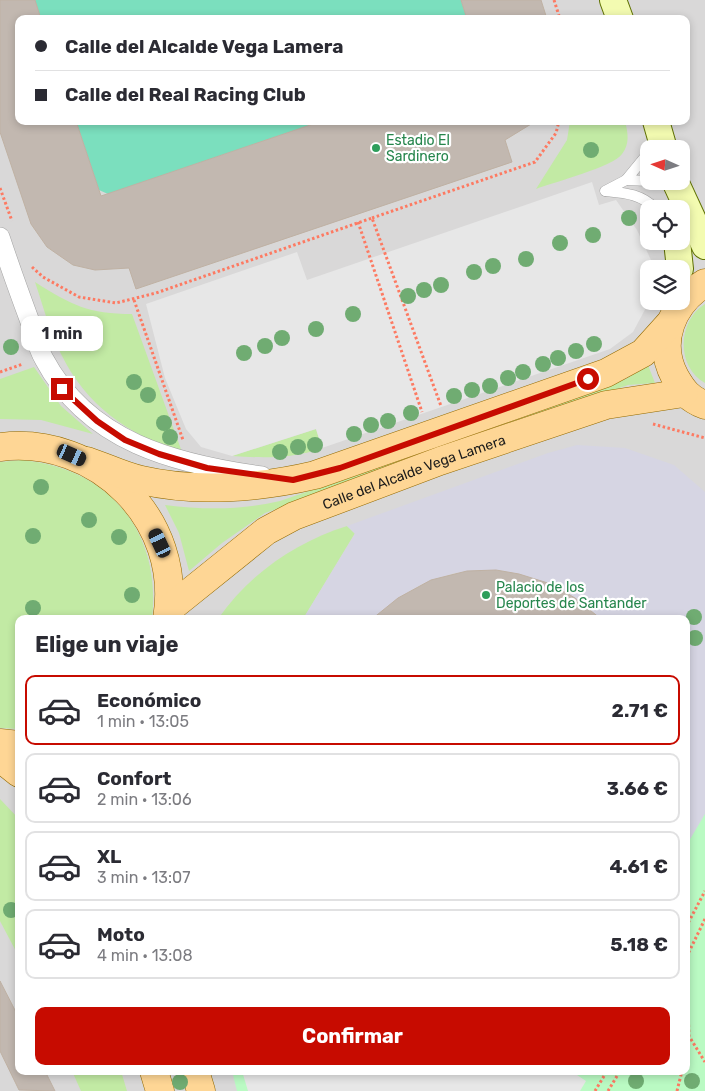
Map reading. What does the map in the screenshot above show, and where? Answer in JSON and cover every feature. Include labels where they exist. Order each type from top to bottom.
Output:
[{"type":"main road","points":[[613,0],[619,15]]},
{"type":"main road","points":[[650,125],[650,140]]},
{"type":"main road","points":[[657,125],[661,140]]},
{"type":"main road","points":[[667,190],[705,246]]},
{"type":"main road","name":"Calle del Alcalde Vega Lamera","points":[[0,447],[42,447],[140,480],[160,484],[216,488],[277,484],[340,468],[606,373],[643,352],[686,297],[705,283]]},
{"type":"main road","points":[[675,311],[666,346],[667,358],[695,399]]},
{"type":"main road","name":"Calle del Alcalde Vega Lamera","points":[[168,614],[266,531],[294,516],[440,461],[606,405],[695,399]]},
{"type":"main road","points":[[87,461],[124,487],[139,504],[151,523],[160,543],[166,564],[168,614]]},
{"type":"main road","points":[[0,743],[15,745]]},
{"type":"main road","points":[[0,758],[15,770]]},
{"type":"main road","points":[[155,1075],[160,1091]]},
{"type":"main road","points":[[196,1075],[201,1091]]},
{"type":"street","points":[[6,230],[43,357],[62,389],[97,421],[125,440],[159,454],[207,468],[293,480]]},
{"type":"lane","points":[[640,162],[626,180],[605,191],[634,194],[646,200]]},
{"type":"lane","points":[[626,180],[640,182]]},
{"type":"path","points":[[554,0],[559,15]]},
{"type":"path","points":[[26,260],[43,277],[78,297],[116,303],[134,300],[535,162],[556,133],[558,125]]},
{"type":"path","points":[[0,188],[6,230]]},
{"type":"path","points":[[372,218],[440,431]]},
{"type":"path","points":[[358,222],[394,334],[440,431]]},
{"type":"path","points":[[134,300],[185,445]]},
{"type":"path","points":[[690,920],[705,891]]},
{"type":"path","points":[[690,950],[705,919]]},
{"type":"path","points":[[690,1038],[705,1062]]},
{"type":"path","points":[[595,1091],[605,1075]]},
{"type":"path","points":[[608,1091],[618,1075]]},
{"type":"path","points":[[677,1091],[681,1075]]},
{"type":"shaded area","points":[[0,0],[705,0],[705,1091],[0,1091]]},
{"type":"shaded area","points":[[592,182],[599,205],[616,200],[637,230],[640,236],[640,250],[646,250],[651,260],[640,260],[640,310],[645,310],[633,332],[610,349],[322,448],[316,429],[232,456],[201,447],[186,429],[165,378],[146,304],[297,252],[307,280]]},
{"type":"shaded area","points":[[577,445],[625,448],[674,465],[705,492],[705,814],[690,839],[690,615],[594,615],[575,598],[551,584],[519,574],[486,570],[454,573],[422,584],[398,598],[378,615],[305,615],[355,534],[347,526],[548,453]]},
{"type":"shaded area","points":[[243,1075],[577,1075],[586,1081],[580,1091],[248,1091]]},
{"type":"green space","points":[[35,0],[461,0],[466,15],[40,15]]},
{"type":"green space","points":[[77,125],[310,125],[108,194],[99,190]]},
{"type":"green space","points":[[569,125],[626,125],[628,138],[622,154],[607,164],[536,189],[567,140]]},
{"type":"green space","points":[[35,282],[59,297],[81,307],[117,314],[132,314],[182,452],[144,437],[127,427],[96,403],[83,388],[71,372],[57,346]]},
{"type":"green space","points":[[705,304],[705,383],[696,376],[689,366],[684,344],[685,332],[689,321]]},
{"type":"green space","points":[[648,365],[655,383],[628,385],[462,443],[460,438],[626,379]]},
{"type":"green space","points":[[34,367],[61,406],[93,434],[41,420],[0,419],[0,379]]},
{"type":"green space","points":[[316,429],[322,448],[311,452],[278,457],[232,456]]},
{"type":"green space","points":[[422,452],[424,457],[265,513],[222,543],[189,571],[179,533],[165,505],[223,508],[280,501]]},
{"type":"green space","points":[[22,460],[53,466],[80,476],[104,491],[123,510],[138,533],[148,559],[153,588],[152,615],[15,615],[15,729],[0,728],[0,462]]},
{"type":"green space","points":[[347,526],[355,533],[305,615],[221,615],[230,603],[259,574],[292,551]]},
{"type":"green space","points":[[0,799],[15,815],[15,949],[0,921]]},
{"type":"green space","points":[[705,810],[705,1091],[237,1091],[233,1075],[690,1075],[690,836]]},
{"type":"green space","points":[[74,1075],[122,1075],[127,1091],[81,1091]]},
{"type":"building","name":"Estadio El Sardinero","points":[[0,0],[35,0],[40,15],[15,15],[15,125],[77,125],[101,196],[310,125],[529,125],[505,140],[512,162],[136,289],[129,268],[95,270],[73,265],[47,247],[31,224],[0,132]]},
{"type":"building","points":[[461,0],[541,0],[546,15],[466,15]]},
{"type":"building","name":"Palacio de los Deportes de Santander","points":[[496,570],[519,574],[551,584],[575,598],[596,615],[377,615],[398,598],[431,580],[467,571]]},
{"type":"building","points":[[0,981],[15,1010],[15,1075],[47,1075],[55,1091],[19,1090],[0,1051]]},
{"type":"place","name":"Estadio El Sardinero","points":[[376,148]]},
{"type":"place","name":"Palacio de los Deportes de Santander","points":[[486,595]]},
{"type":"route","points":[[62,389],[97,421],[125,440],[159,454],[207,468],[293,480],[340,468],[466,421],[588,379]]}]
